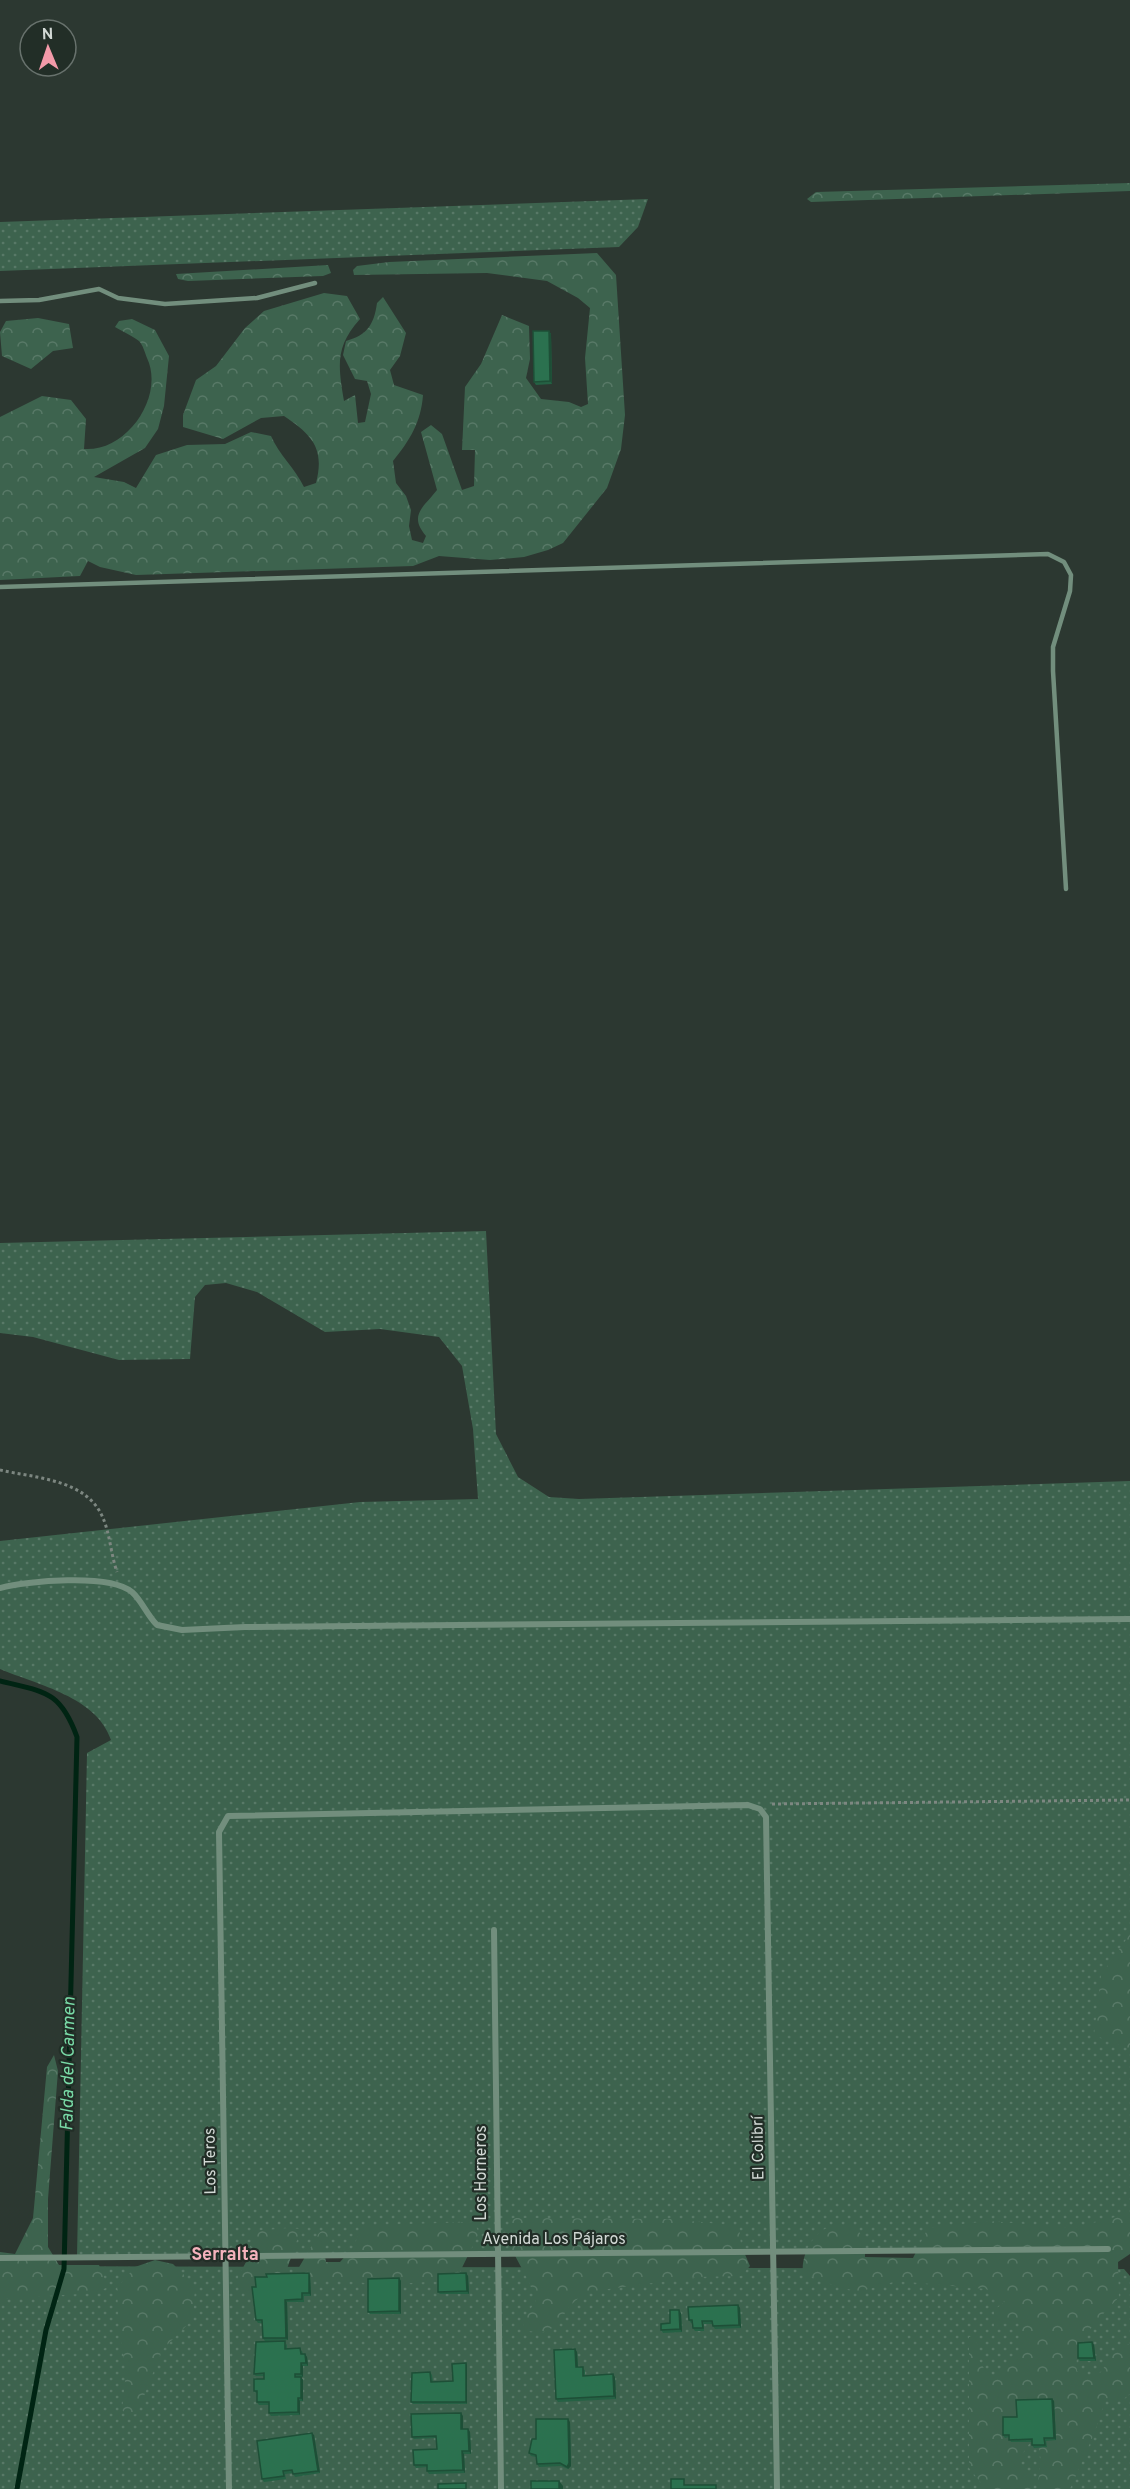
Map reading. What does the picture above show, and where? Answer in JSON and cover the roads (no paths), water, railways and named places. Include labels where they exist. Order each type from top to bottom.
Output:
[{"type":"street","points":[[0,1588],[23,1582],[58,1580],[110,1584],[131,1591],[157,1625],[182,1630],[245,1627],[1130,1619]]},
{"type":"street","name":"El Colibrí","points":[[219,1832],[228,1816],[748,1805],[760,1809],[766,1817],[775,2252],[777,2489]]},
{"type":"street","name":"Los Teros","points":[[219,1832],[230,2489]]},
{"type":"street","name":"Los Horneros","points":[[494,1930],[496,2254],[501,2489]]},
{"type":"street","name":"Avenida Los Pájaros","points":[[0,2258],[1108,2249]]},
{"type":"lane","points":[[0,301],[39,300],[99,289],[118,298],[165,304],[256,298],[315,283]]},
{"type":"lane","points":[[0,587],[1048,554],[1064,562],[1071,574],[1070,591],[1053,647],[1066,889]]},
{"type":"waterway","name":"Falda del Carmen","points":[[0,1681],[39,1691],[49,1696],[64,1710],[77,1737],[64,2269],[46,2330],[17,2489]]},
{"type":"district","name":"Serralta","points":[[225,2255]]}]
